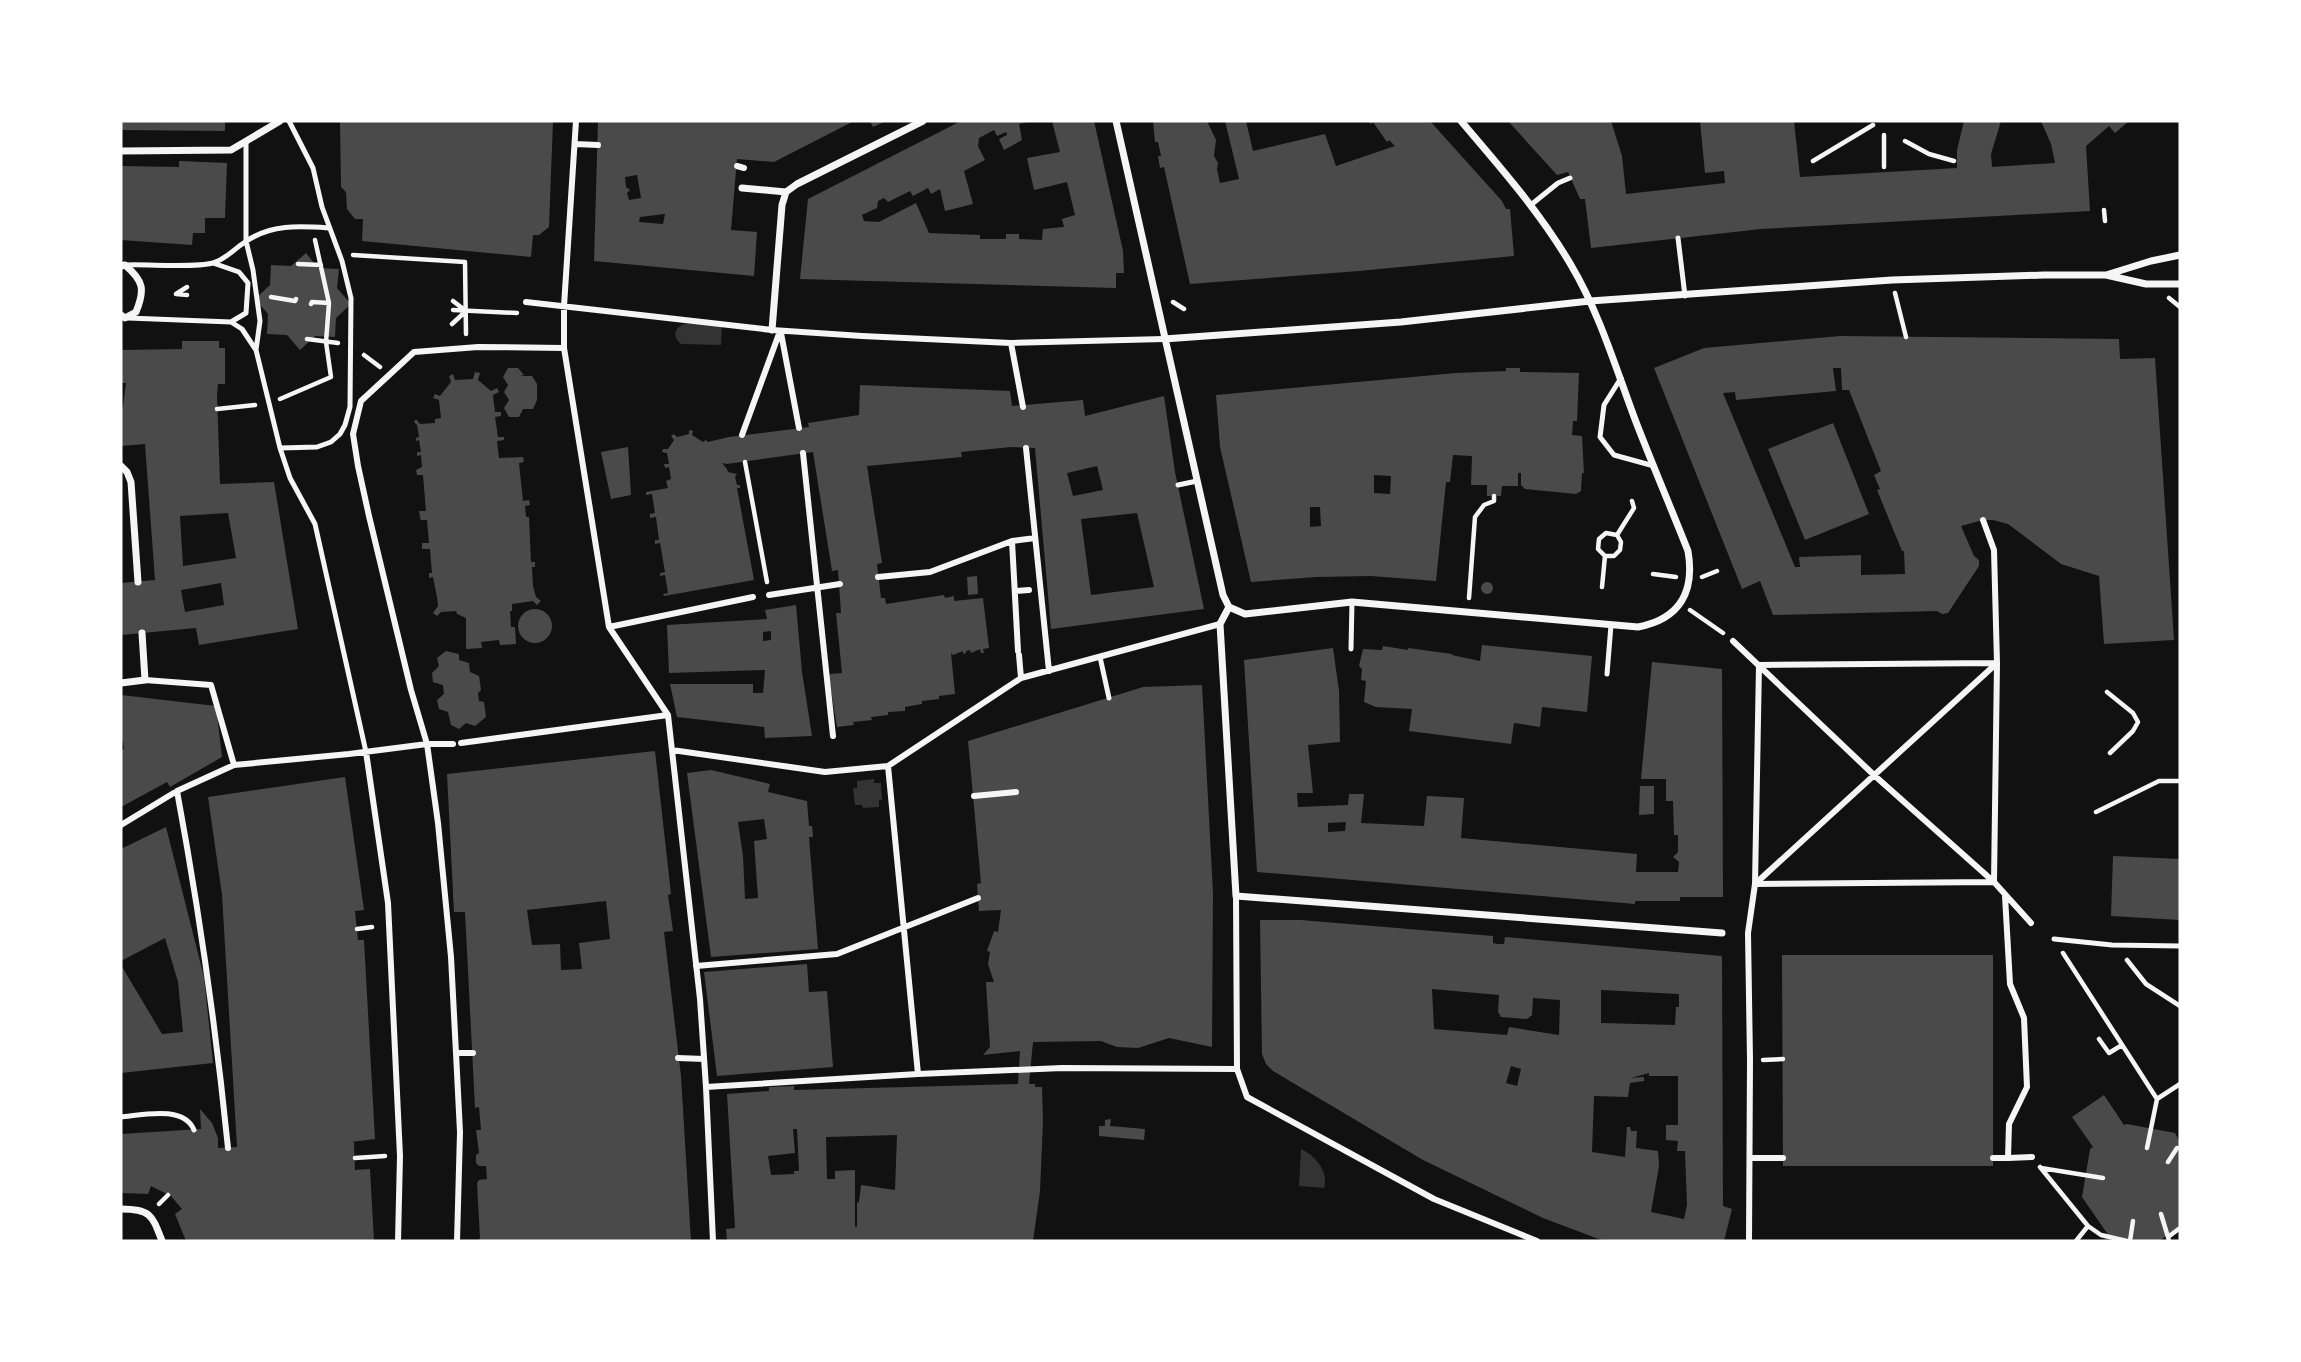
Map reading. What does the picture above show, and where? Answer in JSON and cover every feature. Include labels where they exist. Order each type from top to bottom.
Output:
[{"type":"street","points":[[121,151],[230,150],[279,121]]},
{"type":"street","points":[[576,121],[564,306],[564,348],[609,627],[668,715],[704,1059],[713,1241]]},
{"type":"street","points":[[742,435],[776,330],[782,205],[786,192],[923,121]]},
{"type":"street","points":[[1116,121],[1223,595],[1229,607],[1245,614],[1352,602],[1638,627],[1651,624],[1667,616],[1681,603],[1690,577],[1688,551],[1590,301],[1571,264],[1532,204],[1461,121]]},
{"type":"street","points":[[575,144],[598,145]]},
{"type":"street","points":[[742,188],[786,192]]},
{"type":"street","points":[[2106,275],[2180,255]]},
{"type":"street","points":[[123,265],[138,275],[143,295],[136,313],[123,316]]},
{"type":"street","points":[[526,302],[776,330],[1011,343],[1164,339],[1401,322],[1590,301],[1892,281],[2106,275],[2146,284],[2180,285]]},
{"type":"street","points":[[776,330],[799,428]]},
{"type":"street","points":[[1011,343],[1023,407]]},
{"type":"street","points":[[457,1241],[460,1132],[457,1053],[449,943],[427,744],[411,690],[358,466],[353,433],[361,401],[414,352],[466,348],[564,348]]},
{"type":"street","points":[[348,416],[357,417]]},
{"type":"street","points":[[1026,448],[1035,538],[1034,590],[1049,671]]},
{"type":"street","points":[[803,453],[833,736]]},
{"type":"street","points":[[121,466],[131,482],[138,582]]},
{"type":"street","points":[[1983,520],[1994,550],[1997,663],[1994,882]]},
{"type":"street","points":[[878,577],[930,572],[1012,541],[1035,538]]},
{"type":"street","points":[[1012,541],[1021,678]]},
{"type":"street","points":[[769,595],[839,584]]},
{"type":"street","points":[[1015,591],[1034,590]]},
{"type":"street","points":[[609,627],[753,597]]},
{"type":"street","points":[[1229,607],[1220,624],[1236,896],[1237,1069],[1247,1097],[1434,1199],[1536,1241]]},
{"type":"street","points":[[672,750],[825,772],[888,766],[1021,678],[1220,624]]},
{"type":"street","points":[[142,633],[145,680]]},
{"type":"street","points":[[1733,641],[1875,776],[1994,882],[2031,923]]},
{"type":"street","points":[[1759,665],[1997,663]]},
{"type":"street","points":[[1755,884],[1997,663]]},
{"type":"street","points":[[1749,1241],[1748,933],[1755,884],[1759,665]]},
{"type":"street","points":[[121,682],[145,680],[211,685],[234,765]]},
{"type":"street","points":[[121,825],[177,791],[234,765],[457,743],[668,715]]},
{"type":"street","points":[[366,752],[388,903],[400,1156],[398,1241]]},
{"type":"street","points":[[888,766],[918,1074]]},
{"type":"street","points":[[177,791],[205,953],[228,1148]]},
{"type":"street","points":[[974,796],[1016,792]]},
{"type":"street","points":[[1755,884],[1994,882]]},
{"type":"street","points":[[2005,895],[2010,984],[2024,1018],[2027,1087],[2008,1124],[2008,1158]]},
{"type":"street","points":[[1236,896],[1722,933]]},
{"type":"street","points":[[696,966],[837,954],[978,898]]},
{"type":"street","points":[[457,1053],[473,1054]]},
{"type":"street","points":[[678,1058],[704,1059]]},
{"type":"street","points":[[706,1087],[1034,1069],[1237,1069]]},
{"type":"street","points":[[1993,1158],[2032,1157]]},
{"type":"street","points":[[1750,1158],[1783,1158]]},
{"type":"street","points":[[121,1209],[143,1210],[149,1214],[162,1241]]},
{"type":"lane","points":[[280,447],[317,447],[331,442],[340,434],[348,416],[351,298],[313,169],[289,121]]},
{"type":"lane","points":[[246,141],[246,241],[260,321],[256,350]]},
{"type":"lane","points":[[1532,204],[1570,177]]},
{"type":"lane","points":[[213,263],[270,229],[302,226],[329,228]]},
{"type":"lane","points":[[1678,238],[1685,296]]},
{"type":"lane","points":[[123,265],[213,263],[239,272],[248,283],[246,313],[231,322]]},
{"type":"lane","points":[[123,316],[231,322],[242,329],[256,350],[290,478],[315,524],[366,752]]},
{"type":"lane","points":[[1621,378],[1604,405],[1600,437],[1614,455],[1654,466]]},
{"type":"lane","points":[[1178,485],[1197,481]]},
{"type":"lane","points":[[1351,649],[1352,602]]},
{"type":"lane","points":[[1607,674],[1611,625]]},
{"type":"lane","points":[[1100,657],[1109,698]]},
{"type":"lane","points":[[2054,939],[2112,945],[2180,946]]},
{"type":"lane","points":[[121,1117],[169,1114],[185,1117],[194,1130]]},
{"type":"path","points":[[1813,162],[1873,125]]},
{"type":"path","points":[[1884,135],[1884,167]]},
{"type":"path","points":[[1905,141],[1929,154],[1954,161]]},
{"type":"path","points":[[2104,210],[2105,221]]},
{"type":"path","points":[[269,403],[331,377],[326,342],[329,303],[316,243],[326,247]]},
{"type":"path","points":[[347,253],[358,256],[465,262],[466,348]]},
{"type":"path","points":[[298,264],[321,265]]},
{"type":"path","points":[[1892,281],[1906,337]]},
{"type":"path","points":[[176,294],[187,287]]},
{"type":"path","points":[[257,292],[276,299],[296,299]]},
{"type":"path","points":[[176,294],[187,295]]},
{"type":"path","points":[[176,294],[187,303]]},
{"type":"path","points":[[453,301],[466,311]]},
{"type":"path","points":[[311,304],[329,303]]},
{"type":"path","points":[[453,310],[525,314]]},
{"type":"path","points":[[454,321],[466,311]]},
{"type":"path","points":[[307,339],[326,342]]},
{"type":"path","points":[[254,393],[260,417]]},
{"type":"path","points":[[217,409],[257,404]]},
{"type":"path","points":[[745,462],[769,595]]},
{"type":"path","points":[[1468,612],[1475,517],[1484,505],[1494,501],[1494,496]]},
{"type":"path","points":[[1617,534],[1634,508],[1632,500]]},
{"type":"path","points":[[1606,533],[1617,534],[1621,542],[1620,550],[1614,556],[1605,556],[1598,549],[1599,539],[1606,533]]},
{"type":"path","points":[[1602,587],[1605,556]]},
{"type":"path","points":[[1704,577],[1717,571]]},
{"type":"path","points":[[1653,574],[1680,577]]},
{"type":"path","points":[[1681,603],[1733,641]]},
{"type":"path","points":[[2107,692],[2133,713],[2138,722]]},
{"type":"path","points":[[2138,722],[2145,722]]},
{"type":"path","points":[[2110,753],[2130,735],[2138,722]]},
{"type":"path","points":[[2096,812],[2159,781],[2180,781]]},
{"type":"path","points":[[357,929],[372,927]]},
{"type":"path","points":[[2054,939],[2157,1099],[2147,1148]]},
{"type":"path","points":[[2112,945],[2146,985],[2180,1006]]},
{"type":"path","points":[[2099,1039],[2109,1053],[2122,1045]]},
{"type":"path","points":[[1760,1060],[1783,1059]]},
{"type":"path","points":[[2157,1099],[2180,1084]]},
{"type":"path","points":[[2168,1162],[2179,1148]]},
{"type":"path","points":[[355,1158],[400,1156]]},
{"type":"path","points":[[2032,1157],[2088,1226],[2101,1235],[2129,1241],[2133,1221]]},
{"type":"path","points":[[2041,1168],[2103,1178]]},
{"type":"path","points":[[2161,1214],[2168,1239],[2180,1228]]},
{"type":"path","points":[[2076,1241],[2088,1226]]},
{"type":"shaded area","points":[[684,324],[722,324],[721,345],[681,344],[675,333]]},
{"type":"shaded area","points":[[874,779],[874,783],[881,783],[882,800],[879,800],[879,807],[863,808],[862,805],[855,805],[853,788],[857,788],[857,781]]},
{"type":"shaded area","points":[[1301,1149],[1312,1156],[1323,1170],[1324,1188],[1299,1186]]},
{"type":"building","points":[[121,121],[225,121],[225,131],[122,130]]},
{"type":"building","points":[[340,121],[553,121],[549,227],[539,235],[533,235],[531,257],[362,241],[363,219],[355,219],[347,209],[346,192],[341,187]]},
{"type":"building","points":[[598,121],[854,121],[774,162],[737,159],[731,230],[757,232],[754,276],[594,261]],"holes":[[[637,175],[641,198],[629,200],[627,193],[630,190],[626,187],[625,177]],[[665,214],[663,224],[639,222],[640,217]]]},
{"type":"building","points":[[870,121],[886,121],[873,127]]},
{"type":"building","points":[[961,121],[1028,122],[1019,124],[1022,140],[1004,150],[999,139],[1007,135],[1006,132],[997,136],[994,130],[979,138],[978,146],[985,160],[964,171],[973,204],[945,211],[940,189],[931,194],[928,188],[913,196],[910,191],[888,202],[884,198],[878,201],[877,208],[862,215],[864,221],[879,222],[916,203],[929,233],[980,235],[980,239],[1006,239],[1006,234],[1019,234],[1019,239],[1042,240],[1043,229],[1064,227],[1062,219],[1075,215],[1067,182],[1034,190],[1027,158],[1060,152],[1052,121],[1094,121],[1123,251],[1124,273],[1116,273],[1116,288],[800,279],[808,199]]},
{"type":"building","points":[[1153,121],[1207,121],[1216,140],[1214,156],[1218,163],[1220,183],[1239,179],[1225,121],[1246,121],[1253,151],[1325,134],[1336,166],[1395,146],[1389,140],[1387,142],[1373,122],[1371,124],[1368,121],[1430,121],[1502,201],[1506,209],[1510,209],[1514,256],[1190,284],[1164,167],[1160,168],[1158,156],[1161,156],[1158,142],[1155,142]]},
{"type":"building","points":[[1508,121],[1611,121],[1622,156],[1626,194],[1725,183],[1724,171],[1705,173],[1700,121],[1794,121],[1800,177],[1957,168],[1957,150],[1964,121],[2001,121],[1991,154],[1992,167],[2055,163],[2051,144],[2041,121],[2129,121],[2115,133],[2109,126],[2086,146],[2090,211],[1761,229],[1591,248],[1585,199],[1580,199],[1568,172],[1557,175]]},
{"type":"building","points":[[179,161],[227,163],[225,218],[205,218],[205,233],[193,233],[192,245],[121,240],[121,166],[179,167]]},
{"type":"building","points":[[306,253],[318,268],[339,269],[337,288],[351,304],[336,318],[335,337],[315,336],[300,350],[287,335],[267,334],[268,314],[255,299],[270,285],[271,265],[291,266]]},
{"type":"building","points":[[1840,336],[2119,339],[2120,359],[2155,358],[2174,640],[2104,644],[2099,576],[2061,564],[2008,524],[1993,520],[1961,526],[1974,556],[1979,560],[1979,566],[1948,613],[1937,611],[1773,615],[1760,581],[1742,589],[1654,368],[1704,348]],"holes":[[[1833,368],[1841,368],[1842,390],[1849,390],[1881,471],[1874,475],[1880,489],[1877,490],[1904,551],[1905,574],[1861,575],[1861,555],[1799,557],[1800,567],[1795,567],[1723,393],[1735,392],[1736,400],[1836,391]]]},
{"type":"building","points":[[182,341],[219,341],[219,348],[225,348],[225,384],[218,384],[217,395],[220,484],[274,482],[298,629],[199,645],[196,628],[121,635],[121,583],[155,580],[145,444],[121,446],[121,407],[126,383],[121,383],[121,350],[182,349]],"holes":[[[228,513],[236,558],[183,566],[180,516]],[[221,583],[224,605],[185,612],[181,590]]]},
{"type":"building","points":[[508,368],[518,368],[524,375],[520,376],[532,376],[537,384],[537,400],[533,409],[523,409],[519,417],[509,417],[504,408],[509,400],[504,392],[508,385],[503,377]]},
{"type":"building","points":[[1506,368],[1520,368],[1520,372],[1579,373],[1577,421],[1573,421],[1572,435],[1582,436],[1584,473],[1581,491],[1576,494],[1525,489],[1521,485],[1521,473],[1518,473],[1518,486],[1502,486],[1501,496],[1487,496],[1487,485],[1471,485],[1472,456],[1453,455],[1450,482],[1446,482],[1436,581],[1371,576],[1251,582],[1220,447],[1216,395],[1456,373],[1506,371]],"holes":[[[1374,475],[1391,476],[1390,494],[1374,493]],[[1310,507],[1320,507],[1321,526],[1310,527]]]},
{"type":"building","points":[[475,372],[480,373],[478,380],[491,391],[497,388],[499,392],[493,395],[495,412],[501,412],[501,416],[495,417],[498,437],[504,437],[504,440],[497,441],[499,458],[523,457],[524,462],[519,463],[523,501],[529,500],[530,505],[525,506],[526,517],[529,517],[531,562],[535,562],[535,567],[532,567],[533,586],[536,597],[541,601],[537,605],[533,601],[512,604],[511,627],[515,627],[516,644],[500,645],[499,640],[481,642],[482,648],[466,649],[466,618],[456,611],[441,612],[437,616],[433,613],[438,606],[433,577],[429,578],[429,573],[432,573],[430,549],[422,549],[422,543],[429,543],[427,520],[421,520],[419,511],[426,511],[423,475],[417,475],[416,470],[422,467],[421,455],[417,456],[417,452],[421,452],[419,440],[416,441],[419,437],[414,422],[416,419],[420,424],[435,423],[435,419],[441,418],[439,400],[433,398],[435,394],[440,396],[451,382],[449,376],[453,374],[455,380],[473,379]]},
{"type":"building","points":[[860,385],[1010,391],[1012,406],[1083,400],[1085,416],[1164,396],[1175,472],[1204,609],[1051,629],[1035,448],[1011,447],[961,452],[962,457],[867,466],[882,563],[877,564],[881,598],[885,598],[886,604],[944,595],[945,598],[954,596],[954,601],[983,598],[989,648],[983,649],[984,653],[981,653],[980,649],[971,653],[970,650],[963,654],[963,651],[953,655],[951,653],[955,694],[922,701],[922,704],[905,707],[905,711],[888,712],[888,715],[871,717],[872,720],[837,727],[829,677],[830,674],[842,673],[836,613],[841,613],[838,570],[832,571],[813,452],[722,463],[728,472],[737,474],[735,477],[737,485],[740,485],[740,488],[737,488],[754,580],[664,596],[663,594],[668,593],[665,575],[660,576],[660,573],[665,572],[660,543],[655,544],[655,540],[659,540],[656,517],[650,518],[650,514],[655,513],[652,494],[646,495],[646,492],[668,488],[666,481],[671,479],[669,467],[665,468],[664,464],[669,464],[667,453],[662,452],[663,449],[668,449],[674,440],[671,436],[674,434],[677,437],[689,434],[689,430],[703,442],[708,442],[809,427],[808,423],[859,415]],"holes":[[[1097,466],[1103,490],[1073,496],[1067,473]],[[1137,513],[1154,587],[1091,595],[1081,519]]]},
{"type":"building","points":[[1833,423],[1869,514],[1805,540],[1768,449]]},
{"type":"building","points":[[628,447],[631,495],[611,499],[601,452]]},
{"type":"building","points":[[977,576],[978,594],[968,595],[967,577]]},
{"type":"building","points":[[1487,582],[1493,588],[1487,594],[1481,588]]},
{"type":"building","points":[[796,605],[802,672],[812,736],[765,738],[764,727],[677,717],[670,684],[753,684],[753,693],[763,693],[765,670],[669,673],[667,625],[767,619],[765,610]],"holes":[[[771,631],[771,640],[763,641],[763,632]]]},
{"type":"building","points":[[535,609],[547,614],[552,626],[547,638],[535,643],[523,638],[518,626],[523,614]]},
{"type":"building","points":[[1482,645],[1592,656],[1587,712],[1542,707],[1540,727],[1514,723],[1511,744],[1409,731],[1412,709],[1376,707],[1364,702],[1366,681],[1361,680],[1362,669],[1359,666],[1363,649],[1382,650],[1383,646],[1408,648],[1480,661]]},
{"type":"building","points":[[1333,648],[1339,691],[1340,742],[1308,745],[1313,793],[1297,793],[1298,807],[1348,805],[1349,794],[1364,794],[1361,823],[1424,826],[1427,796],[1464,798],[1461,838],[1637,854],[1636,872],[1678,872],[1679,862],[1673,857],[1678,852],[1678,835],[1674,835],[1673,801],[1666,801],[1666,779],[1641,779],[1652,662],[1722,669],[1723,897],[1680,897],[1680,901],[1635,901],[1635,904],[1257,872],[1244,660]],"holes":[[[1346,822],[1345,831],[1328,832],[1328,823]]]},
{"type":"building","points":[[446,651],[459,654],[459,660],[469,663],[470,672],[479,676],[479,701],[484,702],[486,717],[475,726],[466,723],[459,729],[451,725],[448,712],[439,709],[437,700],[444,694],[443,685],[433,682],[432,673],[439,666],[437,658]]},
{"type":"building","points":[[1202,685],[1213,893],[1212,1047],[1169,1038],[1138,1048],[1117,1047],[1101,1041],[1033,1042],[1029,1084],[1042,1087],[1043,1121],[1040,1191],[1033,1241],[727,1241],[726,1229],[735,1228],[727,1094],[794,1086],[794,1090],[1018,1084],[1020,1051],[983,1055],[990,1047],[986,982],[994,982],[988,964],[990,952],[987,951],[994,931],[998,932],[1001,910],[979,911],[977,884],[981,883],[968,741],[1143,687]],"holes":[[[793,1129],[797,1129],[799,1171],[794,1171],[794,1174],[771,1175],[768,1156],[795,1153]],[[897,1135],[895,1190],[861,1185],[855,1227],[855,1170],[835,1171],[835,1179],[827,1179],[826,1137]]]},
{"type":"building","points":[[121,695],[216,706],[222,757],[170,787],[167,782],[121,807],[121,750],[124,749],[121,741]]},
{"type":"building","points":[[655,751],[671,894],[668,895],[673,931],[664,932],[681,1076],[691,1241],[478,1241],[477,1183],[487,1179],[486,1166],[476,1163],[476,1155],[479,1153],[476,1130],[481,1130],[479,1107],[475,1108],[465,912],[454,912],[447,774]],"holes":[[[606,901],[610,939],[579,943],[582,969],[561,970],[560,944],[532,945],[527,910]]]},
{"type":"building","points":[[711,770],[770,784],[768,792],[807,801],[809,826],[812,826],[813,837],[809,837],[818,949],[711,957],[687,773]],"holes":[[[764,819],[767,839],[754,841],[758,898],[745,899],[738,822]]]},
{"type":"building","points":[[345,777],[364,910],[355,911],[358,940],[364,940],[375,1139],[351,1142],[354,1142],[355,1170],[370,1169],[374,1241],[186,1241],[175,1214],[182,1209],[171,1196],[151,1186],[148,1194],[121,1193],[121,1134],[201,1129],[200,1109],[212,1123],[218,1138],[218,1148],[237,1147],[222,895],[208,797]]},
{"type":"building","points":[[1640,786],[1654,786],[1654,814],[1639,815]]},
{"type":"building","points":[[166,827],[204,977],[213,1063],[121,1073],[121,965],[162,1034],[183,1032],[178,982],[165,938],[121,961],[121,849]]},
{"type":"building","points":[[2113,856],[2180,859],[2180,920],[2111,916]]},
{"type":"building","points":[[1260,920],[1301,920],[1493,936],[1493,943],[1498,944],[1504,944],[1505,937],[1722,956],[1723,1206],[1732,1209],[1724,1241],[1604,1241],[1543,1218],[1423,1160],[1273,1071],[1262,1054]],"holes":[[[1432,989],[1499,995],[1498,1012],[1501,1017],[1527,1019],[1532,1015],[1533,998],[1560,1000],[1559,1035],[1509,1027],[1507,1035],[1434,1029]],[[1601,990],[1679,994],[1675,1025],[1601,1023]],[[1511,1066],[1521,1069],[1517,1086],[1506,1083]],[[1649,1073],[1649,1076],[1678,1076],[1678,1125],[1666,1125],[1666,1140],[1678,1141],[1677,1151],[1685,1151],[1687,1205],[1684,1219],[1651,1212],[1659,1166],[1658,1151],[1636,1148],[1637,1131],[1631,1131],[1630,1127],[1627,1127],[1625,1157],[1592,1152],[1594,1096],[1628,1097],[1630,1083],[1644,1081],[1644,1077],[1631,1078]]]},
{"type":"building","points":[[1782,955],[1993,955],[1993,1166],[1783,1166]]},
{"type":"building","points":[[807,964],[809,992],[827,991],[833,1067],[717,1076],[704,972]]},
{"type":"building","points":[[2104,1095],[2124,1125],[2175,1133],[2180,1142],[2180,1226],[2159,1241],[2109,1236],[2082,1197],[2090,1149],[2093,1147],[2072,1117]]},
{"type":"building","points":[[1111,1119],[1110,1126],[1145,1129],[1144,1140],[1099,1136],[1099,1126],[1105,1126],[1105,1120]]}]
